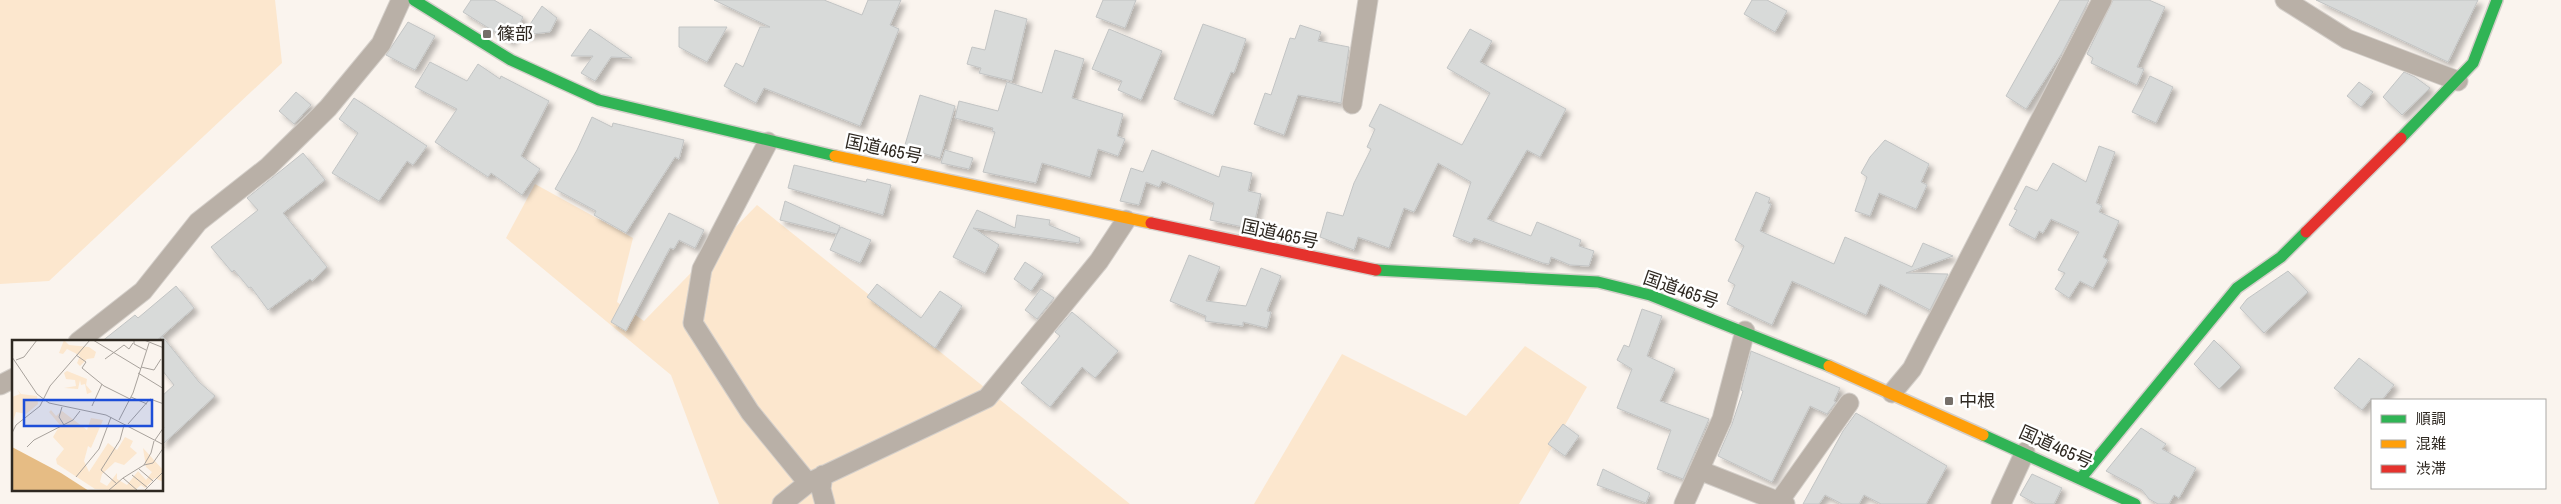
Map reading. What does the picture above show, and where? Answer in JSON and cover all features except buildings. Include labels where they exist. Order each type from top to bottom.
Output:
[{"type":"main road","name":"国道465号","points":[[414,0],[511,60],[599,100],[768,142],[1126,220],[1371,270],[1598,282],[1650,295],[1745,331],[1892,394],[2025,452],[2135,504]]},
{"type":"main road","points":[[2081,478],[2237,288],[2281,257],[2458,81],[2472,63],[2497,0]]},
{"type":"street","points":[[81,340],[143,291],[198,222],[268,167],[328,108],[381,44],[401,0]]},
{"type":"street","points":[[1352,104],[1368,0]]},
{"type":"street","points":[[1892,394],[1912,369],[2102,0]]},
{"type":"street","points":[[2285,0],[2347,39],[2458,81]]},
{"type":"street","points":[[768,142],[702,270],[693,323],[750,412],[816,479],[825,504]]},
{"type":"street","points":[[782,504],[816,479],[988,398],[1099,261],[1126,220]]},
{"type":"street","points":[[1684,504],[1722,419],[1745,331]]},
{"type":"street","points":[[0,385],[12,379]]},
{"type":"street","points":[[1699,470],[1782,502],[1849,403]]},
{"type":"street","points":[[2001,504],[2025,452]]},
{"type":"shaded area","points":[[0,0],[275,0],[282,63],[49,281],[0,284]]},
{"type":"shaded area","points":[[535,184],[633,238],[617,302],[644,321],[757,205],[1130,504],[719,504],[671,375],[506,238]]},
{"type":"shaded area","points":[[1525,346],[1587,387],[1519,504],[1254,504],[1342,354],[1466,416]]},
{"type":"traffic: fast","points":[[414,0],[511,60],[599,100],[835,156]]},
{"type":"traffic: fast","points":[[2401,138],[2473,63],[2497,0]]},
{"type":"traffic: fast","points":[[2081,478],[2237,288],[2281,257],[2306,232]]},
{"type":"traffic: fast","points":[[1376,270],[1598,282],[1650,295],[1829,366]]},
{"type":"traffic: fast","points":[[1983,435],[2135,504]]},
{"type":"traffic: slow","points":[[835,156],[1151,223]]},
{"type":"traffic: slow","points":[[1829,366],[1983,435]]},
{"type":"traffic: jam","points":[[2306,232],[2401,138]]},
{"type":"traffic: jam","points":[[1151,223],[1376,270]]},
{"type":"place","name":"篠部","points":[[487,34]]},
{"type":"place","name":"中根","points":[[1949,401]]}]
